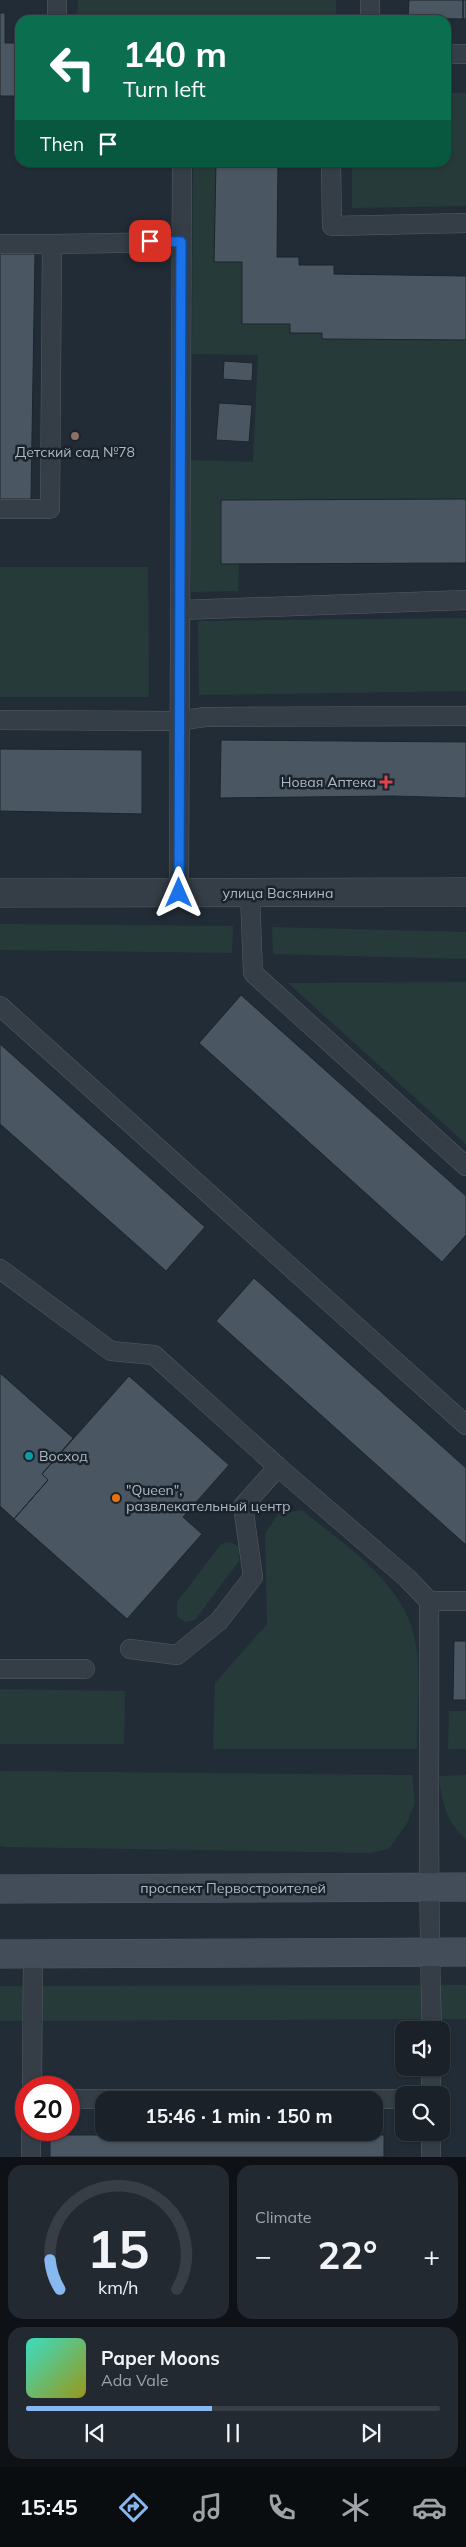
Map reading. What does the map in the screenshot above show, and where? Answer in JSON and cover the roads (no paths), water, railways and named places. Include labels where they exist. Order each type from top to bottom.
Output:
[{"type":"main road","name":"проспект Первостроителей","points":[[0,1889],[466,1888]]},
{"type":"main road","points":[[0,1954],[466,1952]]},
{"type":"street","name":"улица Васянина","points":[[0,893],[466,892]]},
{"type":"lane","points":[[57,0],[57,15]]},
{"type":"lane","points":[[370,0],[370,15]]},
{"type":"lane","points":[[451,54],[466,54]]},
{"type":"lane","points":[[179,893],[177,721],[180,610],[182,167]]},
{"type":"lane","points":[[331,167],[332,226],[466,223]]},
{"type":"lane","points":[[0,244],[181,242]]},
{"type":"lane","points":[[0,509],[50,509],[52,244]]},
{"type":"lane","points":[[180,610],[466,600]]},
{"type":"lane","points":[[0,720],[177,721],[205,717],[466,716]]},
{"type":"lane","points":[[250,893],[253,973],[466,1166]]},
{"type":"lane","points":[[0,1006],[466,1425]]},
{"type":"lane","points":[[0,1269],[111,1351],[154,1355],[407,1578],[429,1601],[430,1758],[428,1888],[432,2021]]},
{"type":"lane","points":[[130,1650],[177,1654],[218,1621],[253,1577],[243,1506],[278,1466]]},
{"type":"lane","points":[[429,1601],[466,1601]]},
{"type":"lane","points":[[0,1669],[85,1669]]},
{"type":"lane","points":[[32,1954],[32,2076]]},
{"type":"lane","points":[[80,2099],[395,2099]]},
{"type":"lane","points":[[30,2157],[31,2141]]},
{"type":"lane","points":[[431,2141],[431,2157]]},
{"type":"place","name":"Детский сад №78","points":[[75,436]]},
{"type":"place","name":"Новая Аптека","points":[[386,782]]},
{"type":"place","name":"Восход","points":[[29,1456]]},
{"type":"place","name":"\"Queen\", развлекательный центр","points":[[116,1498]]}]
